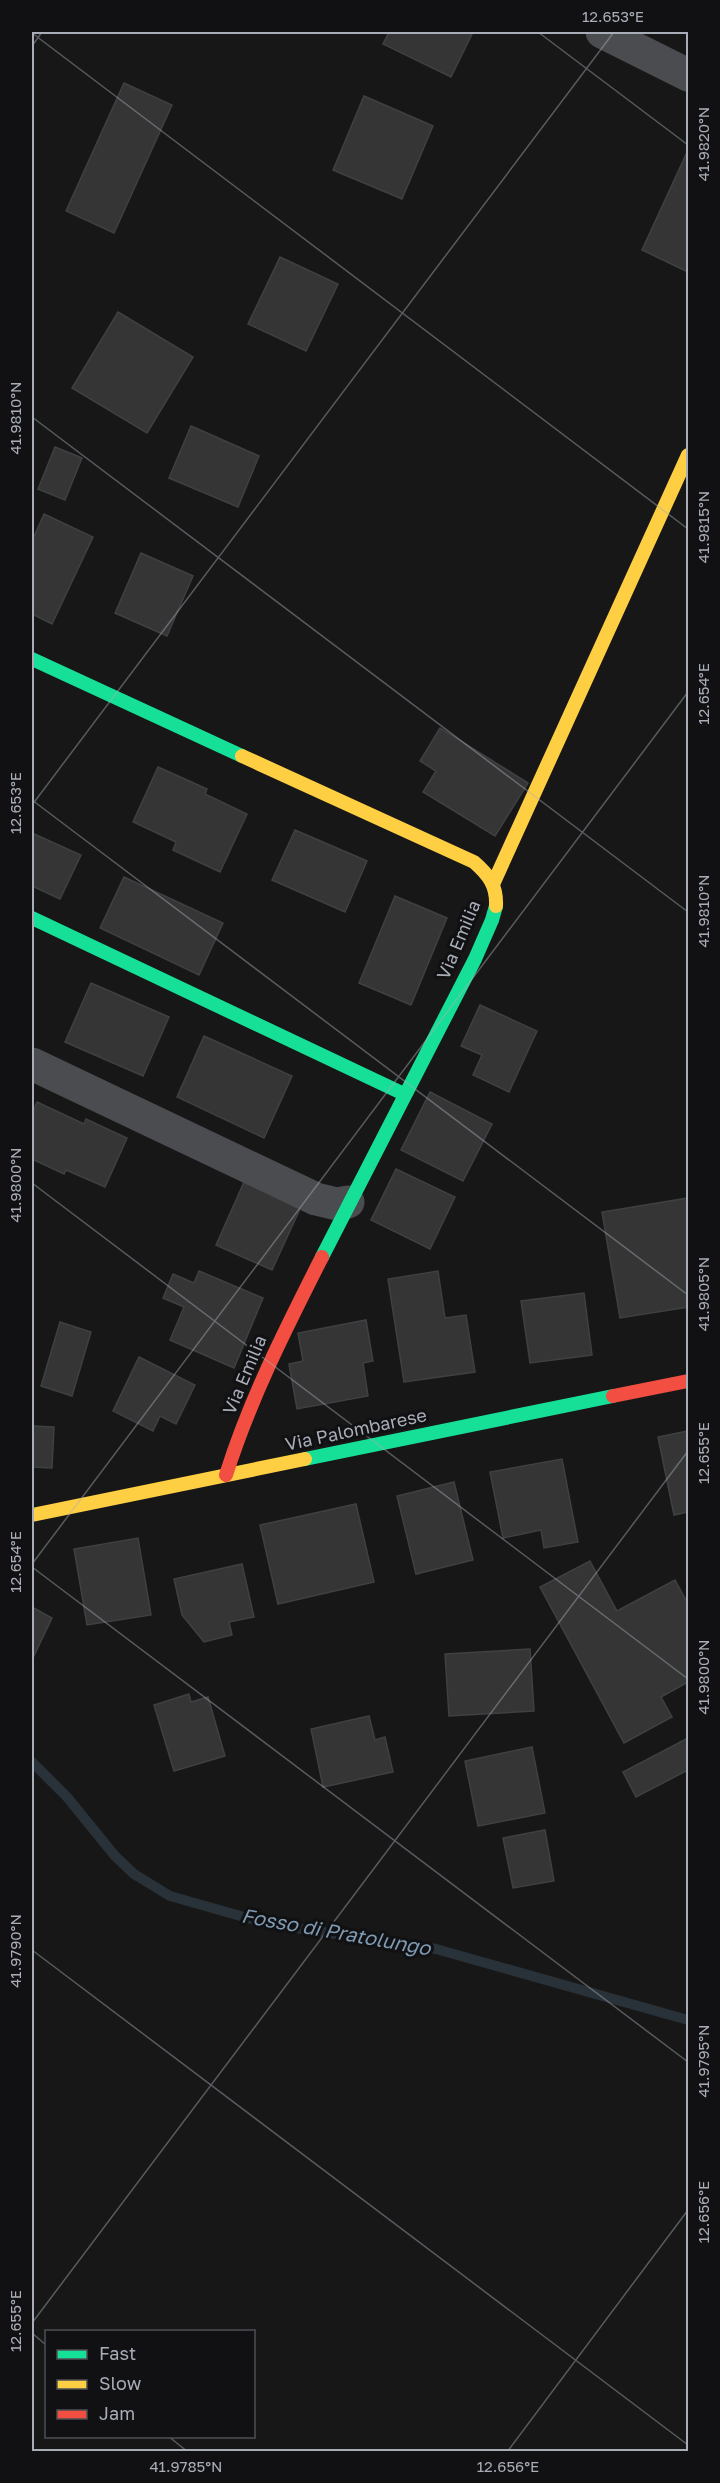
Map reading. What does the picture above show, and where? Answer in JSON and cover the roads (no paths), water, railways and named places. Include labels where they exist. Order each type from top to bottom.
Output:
[{"type":"street","points":[[602,32],[688,75]]},
{"type":"street","points":[[494,882],[688,455]]},
{"type":"street","name":"Via Emilia","points":[[32,659],[474,862],[486,870],[494,882],[497,895],[486,934],[276,1347],[239,1434],[226,1475]]},
{"type":"street","points":[[32,918],[404,1094]]},
{"type":"street","points":[[32,1064],[316,1199],[332,1203],[348,1202]]},
{"type":"street","name":"Via Palombarese","points":[[32,1515],[688,1381]]},
{"type":"waterway","name":"Fosso di Pratolungo","points":[[32,1762],[67,1797],[115,1856],[134,1874],[170,1896],[269,1924],[436,1949],[688,2020]]}]
